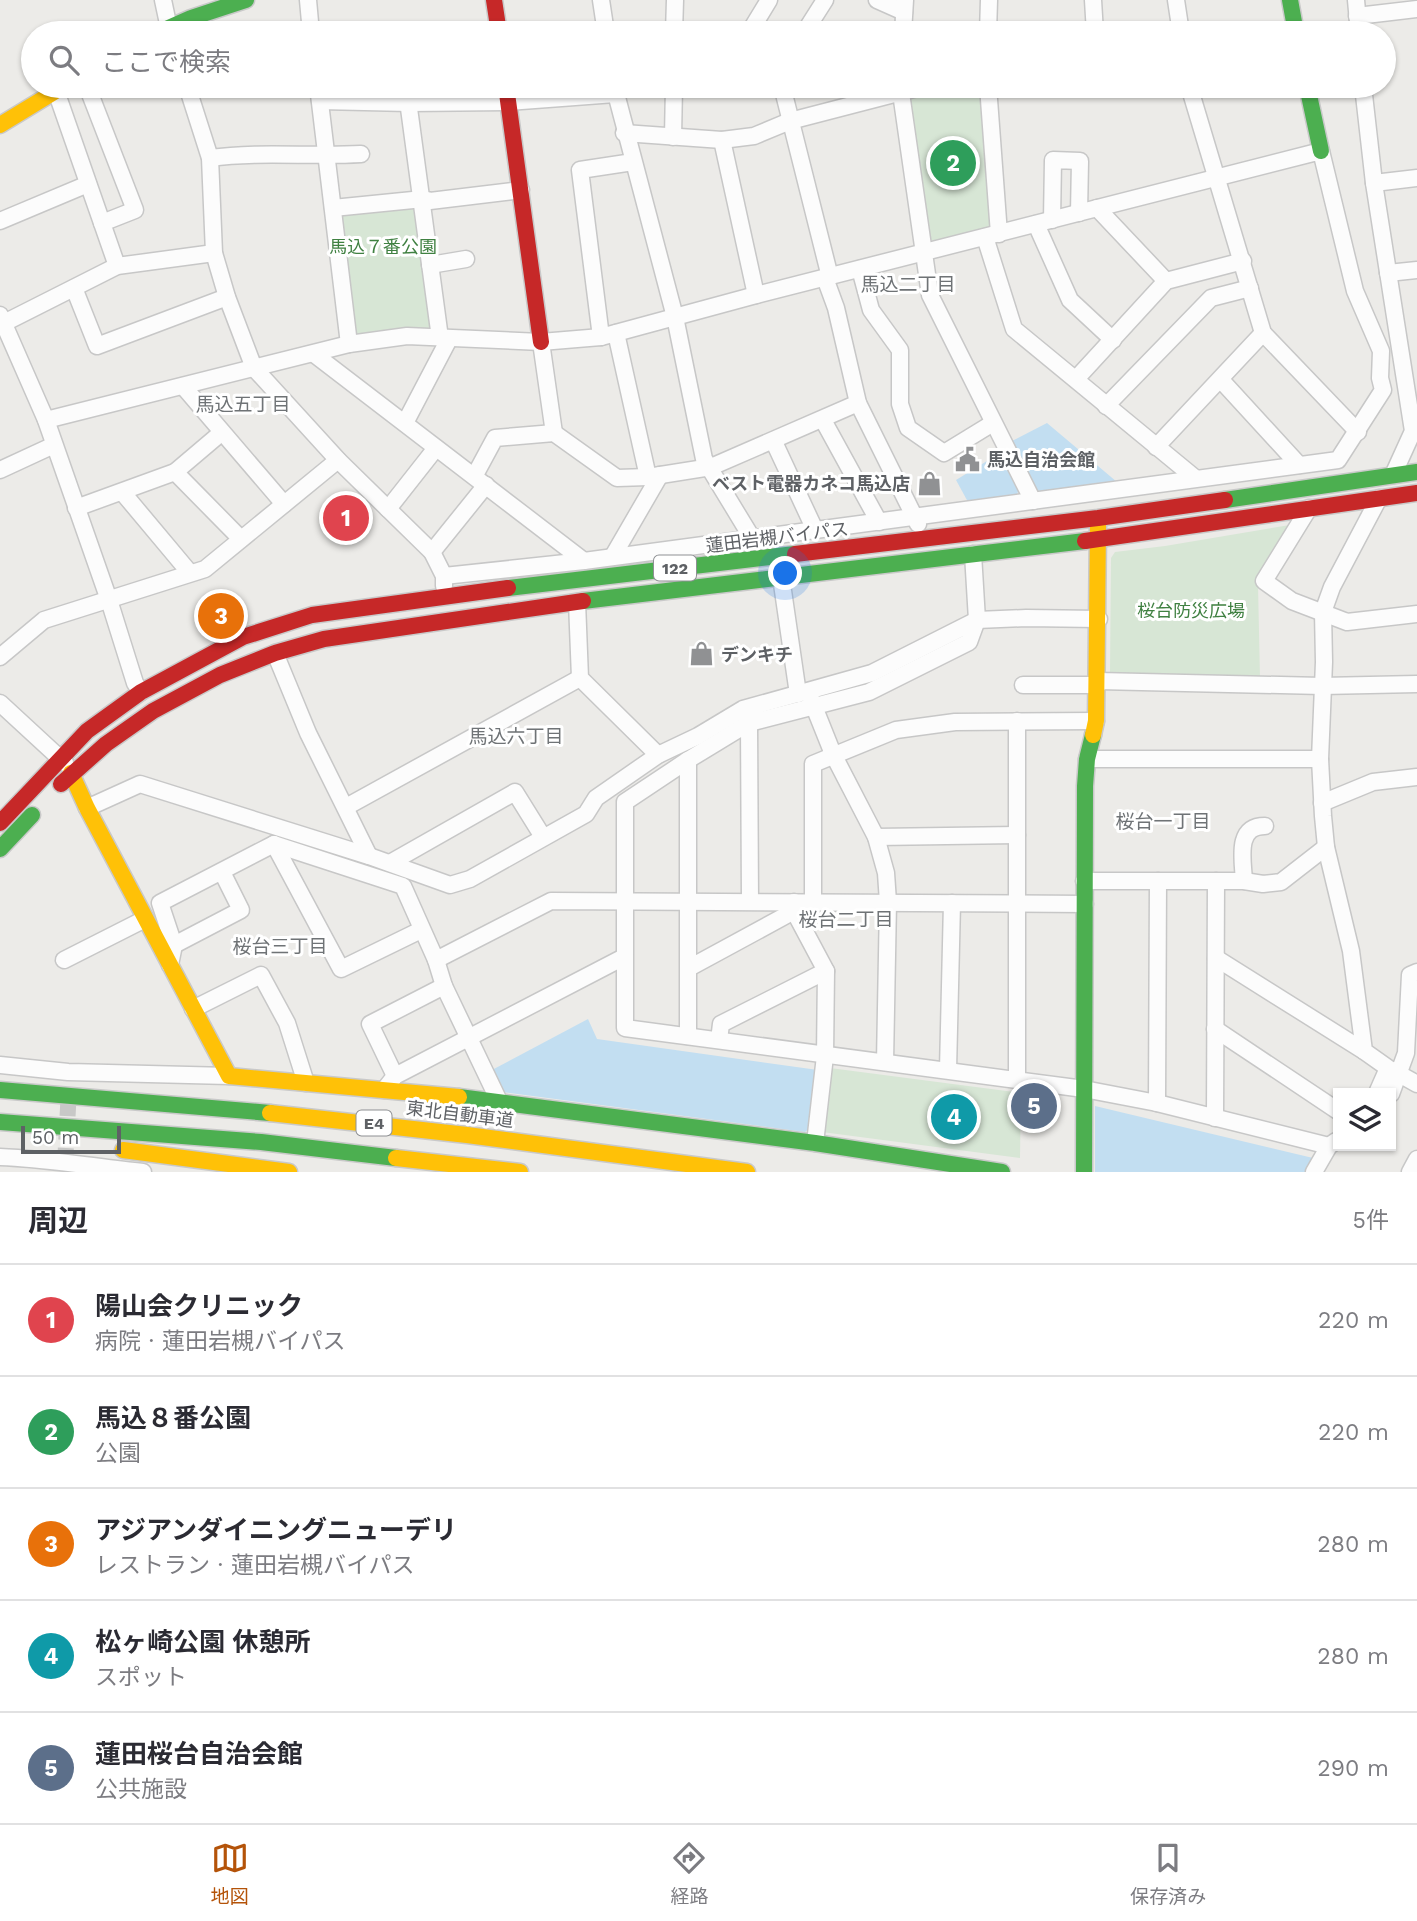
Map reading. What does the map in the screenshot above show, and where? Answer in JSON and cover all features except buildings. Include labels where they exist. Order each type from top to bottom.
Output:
[{"type":"main road","points":[[188,21],[219,7],[247,0]]},
{"type":"main road","points":[[494,0],[497,21]]},
{"type":"main road","points":[[1290,0],[1294,21]]},
{"type":"main road","points":[[0,125],[44,98]]},
{"type":"main road","points":[[508,98],[541,342]]},
{"type":"main road","points":[[1310,98],[1321,151]]},
{"type":"main road","name":"蓮田岩槻バイパス","points":[[0,823],[87,730],[141,692],[243,637],[299,618],[339,609],[445,595],[1098,518],[1417,472]]},
{"type":"main road","name":"122","points":[[0,849],[71,773],[153,711],[220,675],[275,653],[324,639],[577,602],[1099,539],[1417,493]]},
{"type":"main road","points":[[1084,1172],[1084,881],[1087,758],[1096,721],[1098,683],[1098,518]]},
{"type":"main road","points":[[71,773],[86,808],[229,1076],[499,1101],[815,1143],[1002,1172]]},
{"type":"main road","name":"東北自動車道","points":[[0,1090],[290,1114],[550,1144],[747,1172]]},
{"type":"main road","name":"E4","points":[[0,1122],[261,1142],[520,1172]]},
{"type":"main road","points":[[0,1128],[60,1143]]},
{"type":"main road","points":[[112,1149],[289,1172]]},
{"type":"street","points":[[163,0],[164,21]]},
{"type":"street","points":[[308,0],[310,21]]},
{"type":"street","points":[[600,0],[604,21]]},
{"type":"street","points":[[674,21],[675,0]]},
{"type":"street","points":[[756,21],[769,0]]},
{"type":"street","points":[[812,21],[825,0]]},
{"type":"street","points":[[877,0],[905,6]]},
{"type":"street","points":[[988,21],[989,0]]},
{"type":"street","points":[[1093,0],[1094,21]]},
{"type":"street","points":[[1176,0],[1179,21]]},
{"type":"street","points":[[1356,8],[1417,9]]},
{"type":"street","points":[[63,98],[88,184],[117,266]]},
{"type":"street","points":[[92,98],[135,210],[102,223]]},
{"type":"street","points":[[191,98],[210,158],[214,253],[227,297],[254,368],[338,460],[432,552],[444,576],[447,621]]},
{"type":"street","points":[[320,98],[349,344]]},
{"type":"street","points":[[364,98],[409,103],[463,98]]},
{"type":"street","points":[[405,423],[444,339],[430,265],[408,98]]},
{"type":"street","points":[[616,98],[675,317],[704,459],[752,538]]},
{"type":"street","points":[[673,137],[674,98]]},
{"type":"street","points":[[785,98],[858,403],[915,517],[923,539]]},
{"type":"street","points":[[624,133],[722,140],[754,136],[790,121],[870,98]]},
{"type":"street","points":[[902,98],[930,295],[1033,501]]},
{"type":"street","points":[[988,98],[992,235],[1014,329],[1195,478]]},
{"type":"street","points":[[1193,98],[1263,333],[1358,432]]},
{"type":"street","points":[[1364,98],[1388,273],[1412,387],[1413,431],[1393,475]]},
{"type":"street","points":[[722,140],[756,295]]},
{"type":"street","points":[[46,420],[349,344],[407,337],[541,342],[609,335],[1321,151],[1355,291],[1381,351],[1380,378],[1383,390],[1338,460],[584,561],[444,576]]},
{"type":"street","points":[[210,158],[237,155],[361,154]]},
{"type":"street","points":[[1052,220],[1053,160],[1080,161],[1079,213]]},
{"type":"street","points":[[613,556],[654,476],[609,335],[580,170],[632,162]]},
{"type":"street","points":[[1374,183],[1417,178]]},
{"type":"street","points":[[0,220],[88,184]]},
{"type":"street","points":[[333,208],[423,199],[430,201],[521,190]]},
{"type":"street","points":[[1097,208],[1167,281]]},
{"type":"street","points":[[1035,224],[1070,300],[1113,340]]},
{"type":"street","points":[[141,692],[135,683],[46,420],[1,320],[117,266],[214,253]]},
{"type":"street","points":[[430,265],[466,259]]},
{"type":"street","points":[[1076,379],[1167,281],[1243,261]]},
{"type":"street","points":[[860,269],[872,310],[900,350],[900,404],[908,428],[944,453],[993,423]]},
{"type":"street","points":[[1388,273],[1417,270]]},
{"type":"street","points":[[74,288],[97,346],[227,297]]},
{"type":"street","points":[[1106,406],[1211,298],[1250,288]]},
{"type":"street","points":[[1156,447],[1263,333]]},
{"type":"street","points":[[541,342],[554,433]]},
{"type":"street","points":[[314,354],[584,561]]},
{"type":"street","points":[[1221,380],[1298,465]]},
{"type":"street","points":[[183,386],[284,504]]},
{"type":"street","points":[[1383,390],[1412,387]]},
{"type":"street","points":[[432,552],[480,480],[495,438],[554,433],[617,478],[654,476],[711,467],[774,442],[858,403]]},
{"type":"street","points":[[823,420],[879,522]]},
{"type":"street","points":[[76,508],[175,472],[221,433]]},
{"type":"street","points":[[774,442],[816,530]]},
{"type":"street","points":[[0,470],[54,445]]},
{"type":"street","points":[[388,509],[436,448]]},
{"type":"street","points":[[0,657],[44,620],[205,569],[338,460]]},
{"type":"street","points":[[175,472],[241,539]]},
{"type":"street","points":[[123,493],[190,573]]},
{"type":"street","points":[[1364,1051],[1351,951],[1326,847],[1320,759],[1322,612],[1332,587],[1379,498]]},
{"type":"street","points":[[1309,508],[1264,582],[1292,601],[1347,622],[1417,614]]},
{"type":"street","points":[[973,554],[977,620],[970,642],[869,692],[749,723],[625,802],[625,1028],[1084,1089],[1333,1143]]},
{"type":"street","points":[[781,577],[803,693],[815,707],[833,754],[876,837],[886,873],[888,902],[885,1062]]},
{"type":"street","points":[[577,602],[580,678],[659,755]]},
{"type":"street","points":[[86,808],[140,784],[450,885],[470,879],[586,814],[596,798],[659,755],[743,709],[872,673],[977,620],[1099,619]]},
{"type":"street","points":[[275,653],[308,733],[346,807],[379,860]]},
{"type":"street","points":[[346,807],[580,678]]},
{"type":"street","points":[[1023,685],[1417,684]]},
{"type":"street","points":[[0,703],[61,757],[71,773]]},
{"type":"street","points":[[1017,721],[1017,1079]]},
{"type":"street","points":[[813,902],[813,764],[896,730],[955,722],[1096,721]]},
{"type":"street","points":[[749,723],[750,901]]},
{"type":"street","points":[[1087,758],[1320,759]]},
{"type":"street","points":[[688,760],[688,1036]]},
{"type":"street","points":[[1322,803],[1373,782],[1417,777]]},
{"type":"street","points":[[374,877],[379,860],[515,792],[543,837]]},
{"type":"street","points":[[1244,881],[1243,844],[1247,831],[1255,826],[1265,826]]},
{"type":"street","points":[[876,837],[1017,835]]},
{"type":"street","points":[[274,844],[341,969],[421,930]]},
{"type":"street","points":[[170,965],[174,945],[160,903],[274,844],[403,886],[436,960],[444,986],[499,1101]]},
{"type":"street","points":[[1084,881],[1281,882],[1326,847]]},
{"type":"street","points":[[174,945],[241,909],[222,872]]},
{"type":"street","points":[[1157,1103],[1158,881]]},
{"type":"street","points":[[1215,1118],[1216,881]]},
{"type":"street","points":[[436,960],[551,901],[750,901],[794,906],[813,902],[1085,904]]},
{"type":"street","points":[[948,1070],[952,903]]},
{"type":"street","points":[[689,968],[794,906]]},
{"type":"street","points":[[794,906],[826,971],[825,1055],[815,1143]]},
{"type":"street","points":[[64,960],[145,919]]},
{"type":"street","points":[[384,1090],[396,1076],[624,957]]},
{"type":"street","points":[[1216,958],[1417,1084]]},
{"type":"street","points":[[719,1040],[721,1024],[826,971]]},
{"type":"street","points":[[1380,1088],[1406,1053],[1410,975],[1417,972]]},
{"type":"street","points":[[193,1009],[261,975],[287,1023],[306,1083]]},
{"type":"street","points":[[396,1076],[370,1024],[444,986]]},
{"type":"street","points":[[1215,1029],[1333,1108]]},
{"type":"street","points":[[0,1065],[69,1076],[229,1076]]},
{"type":"street","points":[[1392,1088],[1393,1070]]},
{"type":"street","points":[[1314,1172],[1333,1144]]},
{"type":"street","points":[[0,1157],[32,1158],[143,1172]]},
{"type":"street","points":[[1410,1172],[1417,1159]]},
{"type":"green space","points":[[909,98],[985,98],[992,223],[988,229],[936,243],[930,239],[907,102]]},
{"type":"green space","name":"馬込７番公園","points":[[417,204],[433,331],[356,335],[339,211]]},
{"type":"green space","name":"桜台防災広場","points":[[1296,524],[1258,585],[1260,678],[1114,677],[1110,672],[1111,558],[1115,552]]},
{"type":"green space","points":[[830,1068],[1021,1093],[1020,1158],[822,1132]]},
{"type":"water","points":[[1047,423],[1117,482],[1040,491],[1034,489],[1012,441]]},
{"type":"water","points":[[1000,453],[1019,490],[1016,496],[968,502],[956,480]]},
{"type":"water","points":[[588,1019],[597,1039],[818,1070],[811,1127],[805,1132],[502,1092],[490,1071]]},
{"type":"water","points":[[1095,1106],[1313,1158],[1305,1172],[1095,1172]]},
{"type":"tunnel","points":[[65,1164],[69,1089]]},
{"type":"traffic: fast","points":[[184,21],[246,0]]},
{"type":"traffic: fast","points":[[1290,0],[1294,21]]},
{"type":"traffic: fast","points":[[1310,98],[1321,151]]},
{"type":"traffic: fast","points":[[1225,500],[1417,472]]},
{"type":"traffic: fast","points":[[583,601],[1085,541]]},
{"type":"traffic: fast","points":[[508,588],[795,554]]},
{"type":"traffic: fast","points":[[1084,1172],[1085,786],[1087,759],[1093,735]]},
{"type":"traffic: fast","points":[[0,849],[32,815]]},
{"type":"traffic: fast","points":[[0,1090],[270,1113]]},
{"type":"traffic: fast","points":[[459,1097],[815,1143],[1002,1172]]},
{"type":"traffic: fast","points":[[0,1122],[261,1142],[396,1158]]},
{"type":"traffic: slow","points":[[0,125],[44,98]]},
{"type":"traffic: slow","points":[[1093,735],[1096,721],[1098,525]]},
{"type":"traffic: slow","points":[[71,773],[229,1076],[459,1097]]},
{"type":"traffic: slow","points":[[270,1113],[467,1135],[747,1172]]},
{"type":"traffic: slow","points":[[123,1150],[289,1172]]},
{"type":"traffic: slow","points":[[396,1158],[520,1172]]},
{"type":"traffic: jam","points":[[494,0],[497,21]]},
{"type":"traffic: jam","points":[[508,98],[541,342]]},
{"type":"traffic: jam","points":[[1085,541],[1417,493]]},
{"type":"traffic: jam","points":[[795,554],[1225,500]]},
{"type":"traffic: jam","points":[[0,823],[87,731],[141,692],[243,637],[312,615],[508,588]]},
{"type":"traffic: jam","points":[[61,784],[106,744],[153,711],[220,675],[275,653],[324,639],[583,601]]},
{"type":"place","name":"馬込８番公園","points":[[953,163]]},
{"type":"place","name":"馬込自治会館","points":[[967,459]]},
{"type":"place","name":"ベスト電器カネコ馬込店","points":[[930,483]]},
{"type":"place","name":"陽山会クリニック","points":[[346,518]]},
{"type":"place","name":"アジアンダイニングニューデリ","points":[[221,616]]},
{"type":"place","name":"デンキチ","points":[[701,654]]},
{"type":"place","name":"蓮田桜台自治会館","points":[[1034,1106]]},
{"type":"place","name":"松ヶ崎公園 休憩所","points":[[954,1117]]},
{"type":"district","name":"馬込二丁目","points":[[908,284]]},
{"type":"district","name":"馬込五丁目","points":[[243,404]]},
{"type":"district","name":"馬込六丁目","points":[[516,736]]},
{"type":"district","name":"桜台一丁目","points":[[1163,821]]},
{"type":"district","name":"桜台二丁目","points":[[846,919]]},
{"type":"district","name":"桜台三丁目","points":[[280,946]]}]
